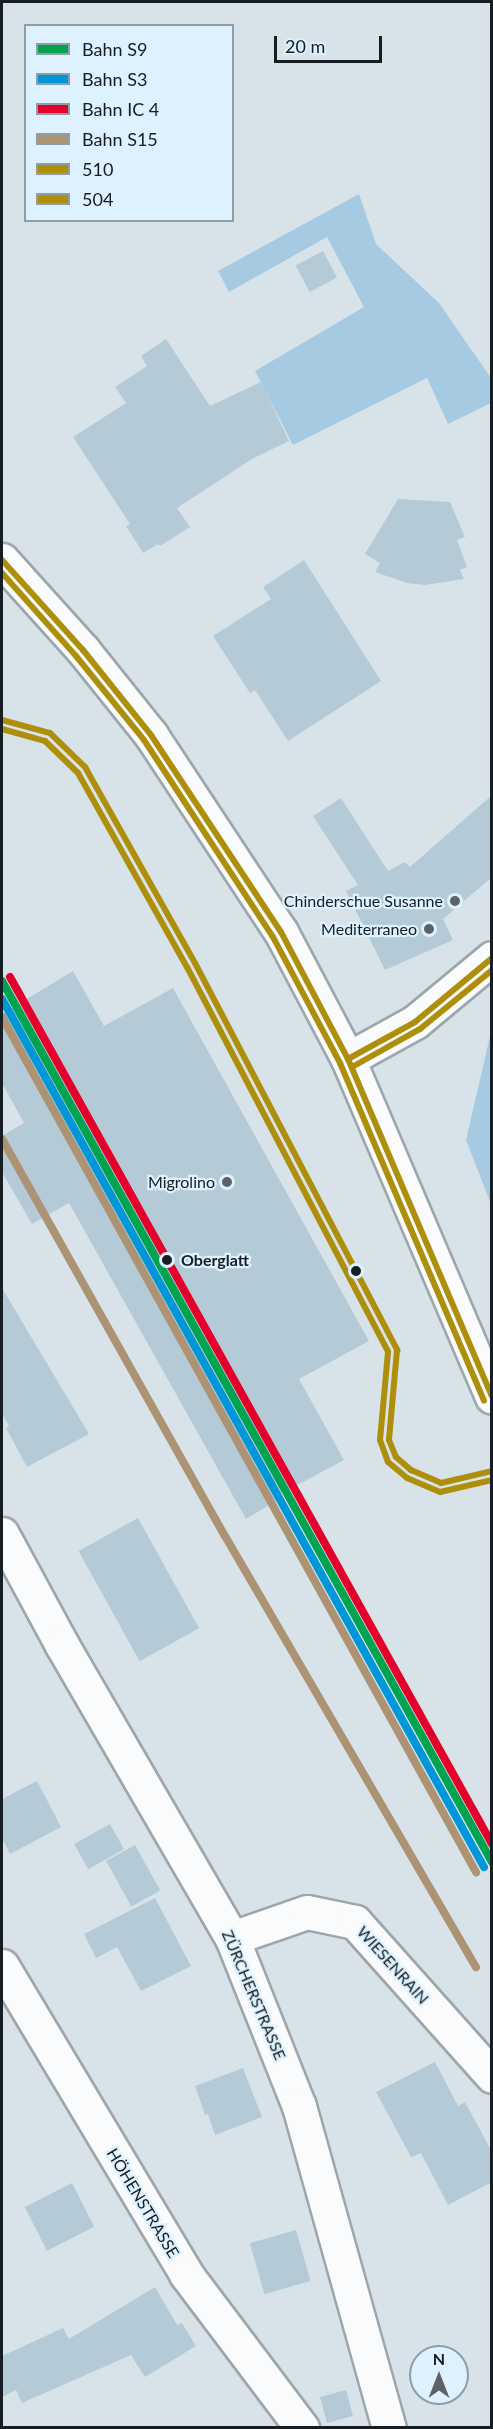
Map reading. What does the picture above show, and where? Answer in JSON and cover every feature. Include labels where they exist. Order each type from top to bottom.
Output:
[{"type":"street","points":[[2,560],[83,650],[152,735],[281,932],[348,1059],[492,1397]]},
{"type":"street","points":[[348,1059],[415,1022],[492,958]]},
{"type":"street","name":"ZÜRCHERSTRASSE","points":[[2,1534],[62,1645],[232,1938],[298,2106],[389,2427]]},
{"type":"street","name":"WIESENRAIN","points":[[232,1938],[307,1912],[355,1922],[492,2076]]},
{"type":"street","name":"HÖHENSTRASSE","points":[[2,1966],[186,2274],[302,2427]]},
{"type":"shaded area","points":[[359,194],[376,244],[439,303],[491,378],[491,403],[448,424],[427,378],[293,445],[255,371],[364,307],[327,237],[229,292],[218,271]]},
{"type":"shaded area","points":[[491,1032],[492,1204],[466,1140]]},
{"type":"building","points":[[323,251],[337,277],[310,292],[296,266]]},
{"type":"building","points":[[166,339],[210,406],[261,382],[289,441],[252,459],[177,508],[190,527],[160,546],[158,544],[143,553],[126,526],[130,524],[73,437],[126,403],[115,387],[147,366],[141,356]]},
{"type":"building","points":[[398,499],[450,502],[465,537],[457,540],[467,567],[460,570],[464,579],[425,585],[407,583],[375,572],[380,563],[365,554]]},
{"type":"building","points":[[304,560],[381,681],[288,741],[255,690],[250,693],[213,636],[271,599],[263,587]]},
{"type":"building","points":[[492,795],[492,877],[443,919],[453,940],[385,970],[346,891],[358,885],[313,816],[341,798],[388,871],[405,862],[410,867]]},
{"type":"building","points":[[73,971],[104,1026],[173,988],[369,1341],[299,1379],[344,1460],[277,1496],[279,1499],[246,1519],[69,1203],[32,1224],[2,1172],[2,1136],[24,1123],[2,1083],[2,1014]]},
{"type":"building","points":[[2,1288],[89,1434],[27,1467],[6,1428],[9,1426],[2,1413]]},
{"type":"building","points":[[138,1518],[199,1628],[140,1661],[79,1551]]},
{"type":"building","points":[[37,1781],[61,1827],[10,1854],[2,1838],[2,1799]]},
{"type":"building","points":[[110,1824],[124,1849],[88,1869],[74,1844]]},
{"type":"building","points":[[135,1845],[160,1890],[131,1906],[106,1861]]},
{"type":"building","points":[[155,1898],[191,1966],[141,1991],[117,1947],[96,1958],[84,1934]]},
{"type":"building","points":[[435,2062],[458,2106],[465,2102],[492,2152],[492,2182],[448,2205],[421,2153],[411,2157],[376,2092]]},
{"type":"building","points":[[243,2068],[262,2117],[215,2135],[195,2086]]},
{"type":"building","points":[[72,2183],[94,2227],[47,2251],[25,2207]]},
{"type":"building","points":[[296,2230],[311,2281],[264,2294],[250,2243]]},
{"type":"building","points":[[155,2287],[177,2325],[182,2323],[196,2346],[145,2377],[131,2355],[22,2403],[16,2390],[2,2397],[2,2356],[63,2328],[69,2339]]},
{"type":"building","points":[[346,2390],[353,2416],[327,2423],[320,2397]]},
{"type":"rail line","name":"S9","points":[[2,981],[492,1862]]},
{"type":"rail line","name":"S3","points":[[2,999],[484,1867]]},
{"type":"rail line","name":"S15","points":[[2,1017],[476,1872]]},
{"type":"rail line","name":"S15","points":[[2,1139],[225,1536],[476,1967]]},
{"type":"transit line","name":"510","points":[[2,560],[83,650],[151,735],[281,932],[348,1059],[492,1396]]},
{"type":"transit line","name":"504","points":[[2,573],[76,656],[144,740],[273,937],[340,1063],[484,1401]]},
{"type":"transit line","name":"510","points":[[2,720],[50,733],[85,767],[195,963],[397,1350],[389,1440],[396,1457],[411,1470],[441,1483],[492,1471]]},
{"type":"transit line","name":"504","points":[[2,729],[45,741],[78,773],[187,967],[388,1352],[380,1440],[388,1462],[407,1478],[440,1492],[492,1480]]},
{"type":"transit line","name":"510","points":[[348,1059],[415,1022],[492,958]]},
{"type":"transit line","name":"504","points":[[352,1067],[420,1029],[492,970]]},
{"type":"transit line","points":[[10,977],[492,1844]]},
{"type":"place","name":"Chinderschue Susanne","points":[[455,901]]},
{"type":"place","name":"Mediterraneo","points":[[429,929]]},
{"type":"place","name":"Migrolino","points":[[227,1182]]},
{"type":"place","name":"Oberglatt","points":[[167,1260]]}]
